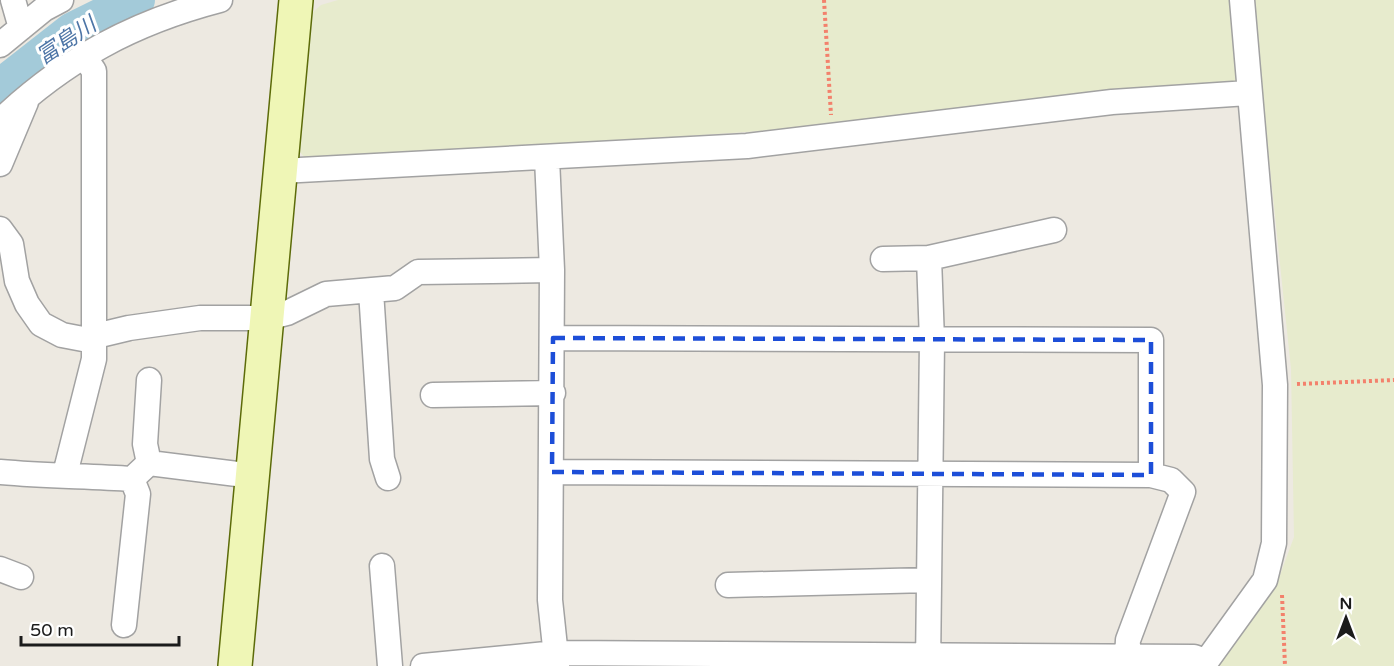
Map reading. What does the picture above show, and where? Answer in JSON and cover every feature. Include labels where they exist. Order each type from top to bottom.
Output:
[{"type":"street","points":[[6,39],[13,0]]},
{"type":"street","points":[[6,39],[44,9],[61,0]]},
{"type":"street","points":[[0,122],[52,75],[83,55],[122,34],[176,12],[220,0]]},
{"type":"street","points":[[235,666],[296,0]]},
{"type":"street","points":[[423,666],[556,659],[928,661],[1127,657],[1194,657],[1204,664],[1265,580],[1274,543],[1275,385],[1248,93],[1242,0]]},
{"type":"street","points":[[65,474],[94,359],[95,337],[94,71],[83,55]]},
{"type":"street","points":[[281,171],[747,146],[1112,102],[1248,93]]},
{"type":"street","points":[[0,164],[27,104],[26,97]]},
{"type":"street","points":[[547,158],[553,338],[550,600],[556,659]]},
{"type":"street","points":[[0,229],[11,244],[17,281],[27,304],[41,324],[62,335],[83,339],[129,328],[200,318],[268,318],[287,313],[326,294],[395,288],[418,272],[552,270]]},
{"type":"street","points":[[883,259],[929,258],[1054,230]]},
{"type":"street","points":[[928,661],[932,341],[929,258]]},
{"type":"street","points":[[371,291],[382,459],[388,478]]},
{"type":"street","points":[[553,338],[1152,340],[1151,475]]},
{"type":"street","points":[[124,625],[140,471],[145,444],[149,380]]},
{"type":"street","points":[[433,395],[553,393]]},
{"type":"street","points":[[0,472],[52,477],[65,474],[140,471],[253,476]]},
{"type":"street","points":[[552,472],[1151,475],[1171,480],[1183,492],[1128,640],[1127,657]]},
{"type":"street","points":[[382,566],[390,666]]},
{"type":"street","points":[[728,585],[929,580]]},
{"type":"path","points":[[824,0],[834,134]]},
{"type":"path","points":[[1275,385],[1394,380]]},
{"type":"path","points":[[1265,580],[1280,587],[1282,593],[1285,666]]},
{"type":"highlighted area","points":[[553,338],[1151,340],[1151,475],[552,472]]},
{"type":"green space","points":[[338,0],[1394,0],[1394,666],[1210,666],[1280,575],[1294,537],[1291,369],[1261,82],[803,128],[309,162],[299,151],[311,14],[321,5]]},
{"type":"waterway","name":"富島川","points":[[0,88],[73,31],[136,0]]}]
